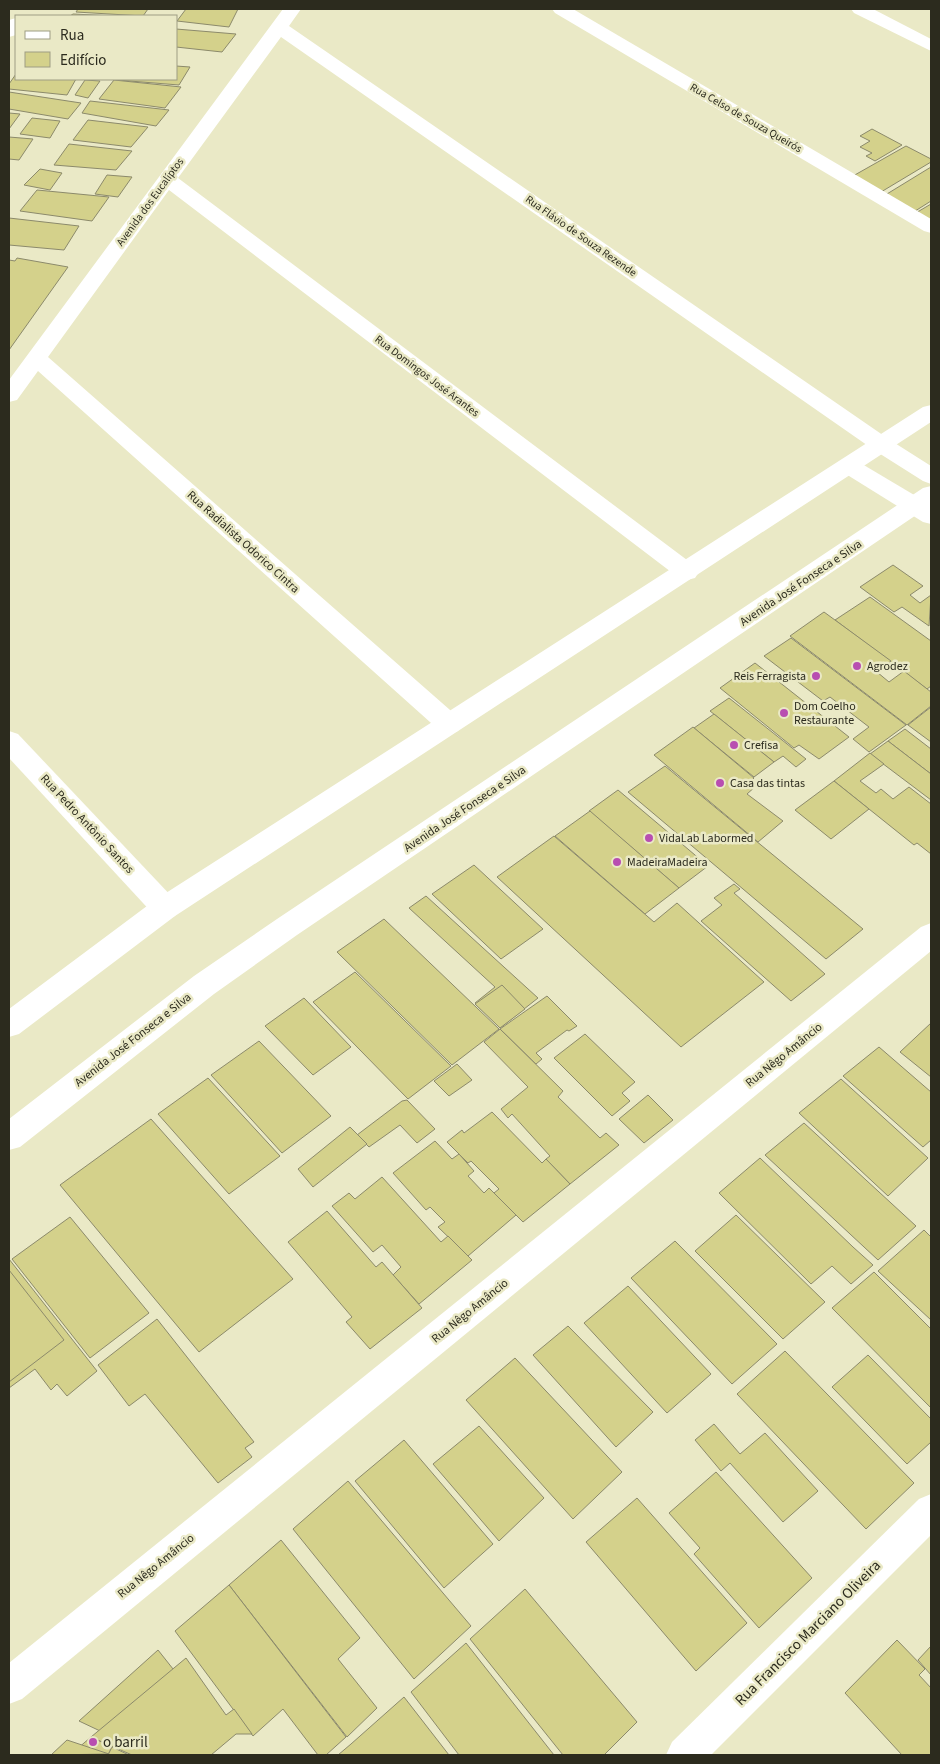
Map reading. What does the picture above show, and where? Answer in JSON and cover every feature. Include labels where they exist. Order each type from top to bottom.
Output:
[{"type":"street","name":"Avenida dos Eucalíptos","points":[[11,390],[37,359],[166,179],[292,9]]},
{"type":"street","name":"Rua Celso de Souza Queirós","points":[[561,9],[931,227]]},
{"type":"street","points":[[860,9],[931,46]]},
{"type":"street","name":"Rua Flávio de Souza Rezende","points":[[279,27],[882,445],[931,476]]},
{"type":"street","name":"Rua Domingos José Arantes","points":[[166,179],[687,572]]},
{"type":"street","name":"Rua Radialista Odorico Cintra","points":[[37,359],[448,724]]},
{"type":"street","points":[[9,1025],[165,908],[448,724],[687,572],[931,412]]},
{"type":"street","points":[[850,466],[926,506]]},
{"type":"street","name":"Avenida José Fonseca e Silva","points":[[9,1138],[204,985],[287,927],[926,506]]},
{"type":"street","name":"Rua Pedro Antônio Santos","points":[[9,741],[165,908]]},
{"type":"street","name":"Rua Nêgo Amâncio","points":[[9,1686],[931,935]]},
{"type":"street","name":"Rua Francisco Marciano Oliveira","points":[[686,1755],[931,1511]]},
{"type":"building","points":[[78,9],[148,9],[144,15],[76,12]]},
{"type":"building","points":[[186,9],[238,9],[229,27],[178,20]]},
{"type":"building","points":[[178,29],[236,34],[222,52],[178,47]]},
{"type":"building","points":[[178,66],[190,67],[179,85],[117,80],[178,80]]},
{"type":"building","points":[[15,75],[15,80],[75,80],[67,95],[9,89],[9,84]]},
{"type":"building","points":[[85,80],[100,81],[88,98],[75,95]]},
{"type":"building","points":[[114,80],[181,87],[165,108],[99,99]]},
{"type":"building","points":[[9,92],[81,103],[68,119],[9,109]]},
{"type":"building","points":[[90,101],[169,110],[156,126],[82,113]]},
{"type":"building","points":[[9,113],[20,114],[9,129]]},
{"type":"building","points":[[32,118],[60,121],[50,138],[20,134]]},
{"type":"building","points":[[88,120],[148,127],[131,147],[73,140]]},
{"type":"building","points":[[872,129],[902,145],[875,161],[866,156],[872,153],[860,147],[870,141],[860,136]]},
{"type":"building","points":[[9,137],[33,139],[19,160],[9,159]]},
{"type":"building","points":[[69,144],[132,151],[116,170],[54,165]]},
{"type":"building","points":[[906,146],[931,159],[931,162],[881,192],[853,176]]},
{"type":"building","points":[[931,167],[931,201],[912,213],[882,197]]},
{"type":"building","points":[[40,169],[62,173],[50,190],[24,185]]},
{"type":"building","points":[[107,175],[132,177],[118,197],[95,194]]},
{"type":"building","points":[[37,190],[109,197],[92,221],[20,211]]},
{"type":"building","points":[[931,204],[931,224],[914,214]]},
{"type":"building","points":[[9,218],[79,226],[64,250],[9,245]]},
{"type":"building","points":[[17,258],[68,267],[9,350],[9,260],[15,261]]},
{"type":"building","points":[[893,565],[923,586],[910,595],[920,603],[931,595],[929,626],[902,607],[894,612],[860,587]]},
{"type":"building","points":[[870,597],[931,641],[931,686],[927,689],[835,620]]},
{"type":"building","name":"Agrodez","points":[[824,612],[891,661],[877,672],[889,682],[904,671],[931,692],[931,706],[907,725],[790,636]]},
{"type":"building","name":"Reis Ferragista","points":[[791,638],[906,725],[869,752],[853,739],[869,727],[830,697],[823,701],[764,656]]},
{"type":"building","name":"Dom Coelho Restaurante","points":[[755,663],[849,737],[819,759],[799,745],[794,748],[720,688]]},
{"type":"building","points":[[729,698],[806,759],[796,767],[783,756],[774,762],[710,711]]},
{"type":"building","points":[[931,707],[931,742],[908,725]]},
{"type":"building","name":"Crefisa","points":[[714,714],[774,762],[754,777],[694,728]]},
{"type":"building","name":"Casa das tintas","points":[[693,727],[754,778],[751,781],[756,786],[747,794],[783,821],[758,842],[654,755]]},
{"type":"building","points":[[905,729],[931,749],[931,774],[888,741]]},
{"type":"building","points":[[888,741],[931,774],[931,800],[870,754]]},
{"type":"building","points":[[870,753],[884,764],[860,781],[876,793],[881,789],[893,799],[909,787],[931,804],[931,854],[917,843],[914,845],[834,781]]},
{"type":"building","points":[[665,766],[863,929],[826,959],[628,792]]},
{"type":"building","points":[[834,781],[869,809],[831,839],[795,810]]},
{"type":"building","name":"VidaLab Labormed","points":[[618,790],[708,866],[679,888],[589,811]]},
{"type":"building","name":"MadeiraMadeira","points":[[590,811],[679,888],[645,914],[555,836]]},
{"type":"building","points":[[554,836],[654,922],[677,903],[764,982],[681,1047],[497,877]]},
{"type":"building","points":[[474,865],[543,929],[501,959],[432,894]]},
{"type":"building","points":[[734,884],[740,889],[734,893],[825,974],[791,1001],[701,921],[722,905],[714,898]]},
{"type":"building","points":[[426,896],[538,998],[500,1028],[475,1003],[495,987],[409,908]]},
{"type":"building","points":[[384,919],[499,1029],[452,1065],[337,952]]},
{"type":"building","points":[[355,972],[451,1066],[408,1099],[313,1002]]},
{"type":"building","points":[[502,985],[525,1009],[500,1028],[475,1004]]},
{"type":"building","points":[[547,996],[577,1026],[569,1031],[567,1030],[536,1053],[542,1059],[536,1064],[500,1029]]},
{"type":"building","points":[[304,998],[351,1047],[313,1075],[265,1026]]},
{"type":"building","points":[[931,1023],[931,1077],[900,1052]]},
{"type":"building","points":[[500,1029],[563,1091],[558,1097],[600,1138],[606,1133],[619,1145],[570,1184],[546,1159],[550,1156],[512,1114],[508,1118],[501,1109],[528,1087],[484,1042]]},
{"type":"building","points":[[585,1034],[635,1082],[622,1093],[630,1101],[612,1116],[554,1058]]},
{"type":"building","points":[[259,1041],[331,1116],[282,1153],[211,1075]]},
{"type":"building","points":[[879,1047],[931,1092],[931,1140],[923,1147],[843,1076]]},
{"type":"building","points":[[457,1064],[472,1080],[449,1096],[434,1081]]},
{"type":"building","points":[[208,1078],[280,1156],[229,1194],[158,1114]]},
{"type":"building","points":[[841,1079],[928,1158],[888,1196],[799,1113]]},
{"type":"building","points":[[648,1095],[673,1120],[644,1143],[619,1119]]},
{"type":"building","points":[[407,1100],[435,1129],[417,1143],[400,1125],[369,1147],[357,1135],[402,1101]]},
{"type":"building","points":[[492,1112],[542,1163],[546,1159],[570,1184],[523,1222],[494,1193],[499,1189],[471,1161],[468,1163],[447,1142],[462,1130],[464,1133]]},
{"type":"building","points":[[151,1119],[293,1279],[199,1352],[60,1185]]},
{"type":"building","points":[[804,1123],[916,1226],[878,1260],[765,1155]]},
{"type":"building","points":[[350,1127],[367,1144],[313,1187],[298,1169]]},
{"type":"building","points":[[435,1141],[452,1159],[459,1154],[474,1171],[468,1176],[484,1193],[489,1188],[516,1215],[468,1256],[438,1227],[445,1222],[430,1207],[426,1210],[393,1173]]},
{"type":"building","points":[[760,1158],[873,1265],[851,1284],[832,1266],[811,1284],[719,1193]]},
{"type":"building","points":[[382,1177],[441,1242],[448,1236],[472,1260],[419,1304],[393,1275],[401,1267],[382,1245],[373,1252],[332,1206],[349,1193],[355,1199]]},
{"type":"building","points":[[327,1211],[376,1267],[382,1262],[422,1308],[370,1349],[346,1322],[352,1317],[288,1242]]},
{"type":"building","points":[[736,1215],[825,1302],[783,1339],[695,1251]]},
{"type":"building","points":[[70,1217],[149,1313],[90,1358],[12,1259]]},
{"type":"building","points":[[924,1230],[931,1237],[931,1320],[878,1271]]},
{"type":"building","points":[[675,1241],[777,1344],[732,1384],[631,1278]]},
{"type":"building","points":[[9,1259],[97,1371],[67,1396],[57,1384],[51,1390],[35,1369],[9,1388]]},
{"type":"building","points":[[9,1270],[64,1340],[9,1382]]},
{"type":"building","points":[[874,1272],[931,1329],[931,1408],[832,1308]]},
{"type":"building","points":[[628,1286],[711,1374],[667,1413],[584,1323]]},
{"type":"building","points":[[157,1319],[254,1442],[245,1448],[252,1457],[218,1483],[145,1394],[129,1406],[98,1365]]},
{"type":"building","points":[[568,1326],[653,1412],[616,1447],[533,1355]]},
{"type":"building","points":[[785,1351],[914,1483],[866,1529],[737,1394]]},
{"type":"building","points":[[868,1355],[931,1419],[931,1442],[907,1464],[832,1387]]},
{"type":"building","points":[[515,1358],[622,1472],[573,1519],[466,1400]]},
{"type":"building","points":[[714,1424],[740,1454],[765,1433],[818,1491],[783,1522],[730,1463],[721,1471],[695,1440]]},
{"type":"building","points":[[479,1426],[544,1498],[499,1541],[433,1464]]},
{"type":"building","points":[[404,1440],[493,1544],[444,1588],[355,1481]]},
{"type":"building","points":[[716,1472],[812,1578],[759,1628],[694,1554],[700,1548],[669,1513]]},
{"type":"building","points":[[348,1481],[471,1626],[414,1679],[293,1529]]},
{"type":"building","points":[[637,1498],[747,1623],[696,1671],[586,1542]]},
{"type":"building","points":[[281,1540],[360,1638],[338,1659],[377,1708],[347,1737],[229,1585]]},
{"type":"building","points":[[229,1585],[346,1737],[326,1755],[318,1755],[283,1709],[253,1736],[175,1631]]},
{"type":"building","points":[[525,1589],[637,1722],[604,1755],[563,1755],[470,1639]]},
{"type":"building","points":[[897,1640],[925,1669],[919,1675],[931,1688],[931,1755],[902,1755],[845,1693]]},
{"type":"building","points":[[466,1643],[554,1755],[459,1755],[411,1692]]},
{"type":"building","points":[[931,1646],[931,1675],[918,1660]]},
{"type":"building","points":[[158,1650],[219,1727],[190,1755],[151,1755],[79,1721]]},
{"type":"building","points":[[186,1658],[226,1715],[234,1709],[252,1734],[236,1734],[211,1755],[132,1755],[91,1737]]},
{"type":"building","points":[[404,1697],[449,1755],[338,1755],[351,1744]]},
{"type":"building","name":"o barril","points":[[91,1737],[112,1747],[108,1755],[70,1755]]},
{"type":"building","points":[[67,1740],[109,1754],[51,1755]]},
{"type":"building","points":[[112,1747],[129,1755],[108,1755]]},
{"type":"place","name":"Agrodez","points":[[857,666]]},
{"type":"place","name":"Reis Ferragista","points":[[816,676]]},
{"type":"place","name":"Dom Coelho Restaurante","points":[[784,713]]},
{"type":"place","name":"Crefisa","points":[[734,745]]},
{"type":"place","name":"Casa das tintas","points":[[720,783]]},
{"type":"place","name":"VidaLab Labormed","points":[[649,838]]},
{"type":"place","name":"MadeiraMadeira","points":[[617,862]]},
{"type":"place","name":"o barril","points":[[93,1742]]}]
